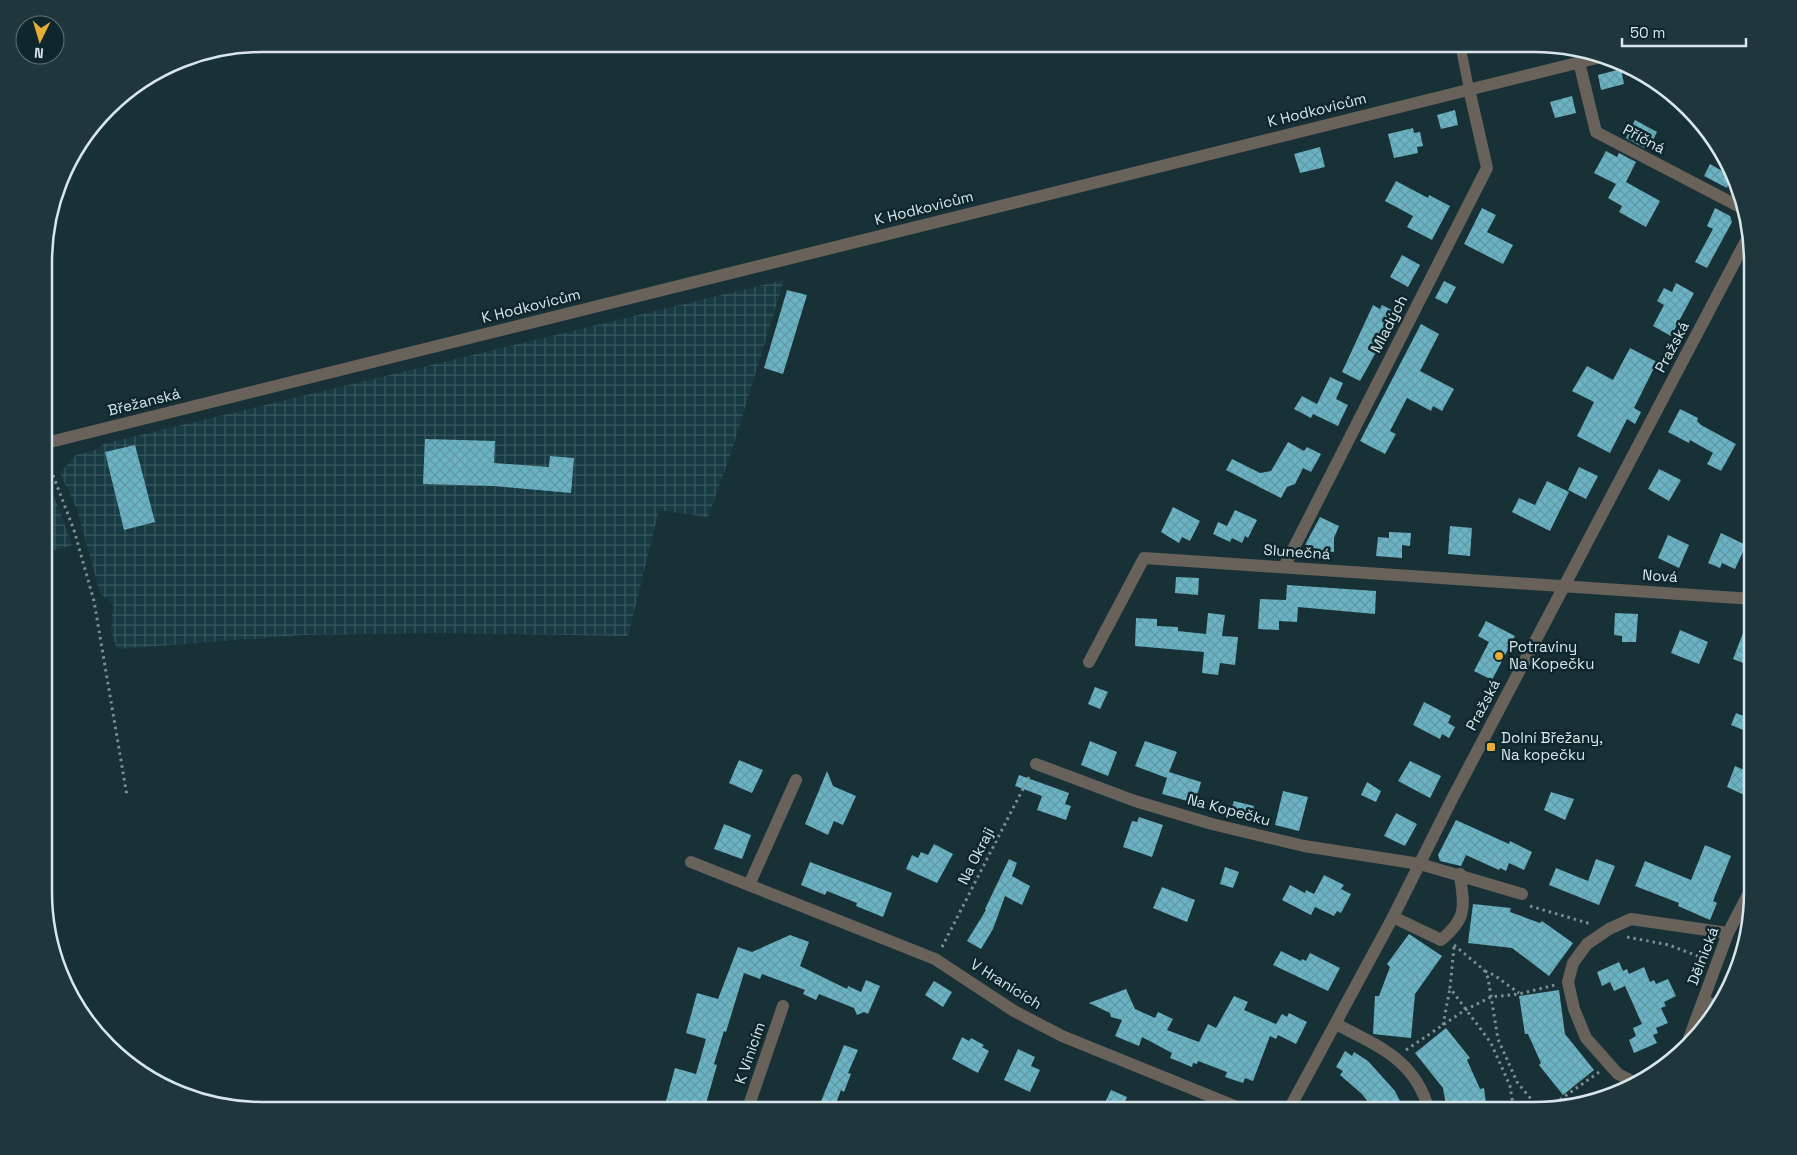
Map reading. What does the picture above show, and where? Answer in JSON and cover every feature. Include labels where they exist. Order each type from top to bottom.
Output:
[{"type":"street","name":"K Hodkovicům","points":[[250,392],[1588,60]]},
{"type":"street","name":"Příčná","points":[[1579,62],[1596,132],[1736,206]]},
{"type":"street","name":"Mladých","points":[[1284,567],[1487,168],[1469,89]]},
{"type":"street","name":"Pražská","points":[[1293,1102],[1393,917],[1744,245]]},
{"type":"street","name":"Břežanská","points":[[52,442],[250,392]]},
{"type":"street","name":"Slunečná","points":[[1089,662],[1144,558],[1565,585]]},
{"type":"street","name":"Nová","points":[[1565,585],[1744,596]]},
{"type":"street","name":"Na Kopečku","points":[[1036,764],[1134,801],[1212,824],[1304,846],[1420,864],[1460,874],[1522,894]]},
{"type":"street","points":[[749,885],[796,780]]},
{"type":"street","name":"V Hranicích","points":[[691,862],[936,959],[1014,1011],[1062,1036],[1225,1102]]},
{"type":"street","points":[[1393,917],[1441,940],[1458,926],[1464,904],[1460,874]]},
{"type":"street","name":"Dělnická","points":[[1691,1032],[1728,933],[1744,903]]},
{"type":"street","points":[[1629,1080],[1618,1074],[1586,1038],[1574,1009],[1568,982],[1573,962],[1587,944],[1609,929],[1631,919],[1728,933]]},
{"type":"street","points":[[1703,1000],[1712,1004]]},
{"type":"street","name":"K Vinicím","points":[[750,1102],[783,1006]]},
{"type":"street","points":[[1336,1024],[1397,1056],[1416,1080],[1427,1102]]},
{"type":"lane","points":[[1462,52],[1469,89]]},
{"type":"path","points":[[52,472],[74,530],[94,601],[127,796]]},
{"type":"path","name":"Na Okraji","points":[[936,959],[1036,764]]},
{"type":"path","points":[[1443,1025],[1450,988],[1454,946],[1449,933]]},
{"type":"path","points":[[1454,946],[1519,994]]},
{"type":"path","points":[[1484,970],[1488,978],[1492,997],[1498,1038],[1518,1082],[1535,1102]]},
{"type":"path","points":[[1397,1056],[1466,1010],[1492,997],[1519,994],[1568,982]]},
{"type":"path","points":[[1450,988],[1491,1043],[1510,1086],[1513,1102]]},
{"type":"path","points":[[1558,1101],[1609,1064]]},
{"type":"shaded area","points":[[784,280],[731,453],[708,517],[659,510],[628,636],[437,633],[302,635],[117,649],[111,630],[113,604],[100,593],[77,509],[60,473],[76,455],[99,449],[103,444]]},
{"type":"shaded area","points":[[52,490],[72,545],[52,551]]},
{"type":"building","points":[[1618,70],[1621,71],[1624,84],[1601,90],[1598,75]]},
{"type":"building","points":[[1572,96],[1576,113],[1555,118],[1550,102]]},
{"type":"building","points":[[1455,110],[1458,125],[1441,129],[1437,115]]},
{"type":"building","points":[[1635,120],[1657,132],[1649,148],[1645,146],[1644,148],[1626,138]]},
{"type":"building","points":[[1413,128],[1414,133],[1420,132],[1423,146],[1417,147],[1418,153],[1394,158],[1388,134]]},
{"type":"building","points":[[1320,147],[1325,167],[1300,173],[1294,154]]},
{"type":"building","points":[[1606,151],[1617,157],[1619,153],[1636,162],[1626,182],[1660,201],[1646,227],[1619,212],[1622,206],[1608,198],[1616,184],[1594,173]]},
{"type":"building","points":[[1710,164],[1724,172],[1729,182],[1727,188],[1704,176]]},
{"type":"building","points":[[1396,181],[1428,198],[1429,195],[1450,206],[1432,240],[1407,227],[1413,216],[1385,201]]},
{"type":"building","points":[[1482,208],[1496,215],[1487,232],[1513,245],[1503,264],[1464,244]]},
{"type":"building","points":[[1715,208],[1730,216],[1732,222],[1707,268],[1695,262],[1713,229],[1707,226]]},
{"type":"building","points":[[1402,255],[1420,265],[1408,287],[1390,277]]},
{"type":"building","points":[[1444,281],[1456,287],[1447,304],[1435,298]]},
{"type":"building","points":[[1676,283],[1694,293],[1671,336],[1653,326],[1664,305],[1657,301],[1664,288],[1672,292]]},
{"type":"building","points":[[787,290],[807,295],[783,374],[764,368]]},
{"type":"building","points":[[1373,305],[1380,309],[1382,305],[1394,311],[1381,336],[1384,338],[1360,381],[1342,372]]},
{"type":"building","points":[[1421,324],[1439,334],[1420,371],[1454,389],[1442,411],[1433,406],[1431,411],[1407,398],[1390,431],[1396,434],[1385,454],[1360,441]]},
{"type":"building","points":[[1630,348],[1657,362],[1634,408],[1641,412],[1635,424],[1627,419],[1610,453],[1577,436],[1594,402],[1572,391],[1587,366],[1613,380]]},
{"type":"building","points":[[1330,377],[1343,383],[1336,399],[1348,405],[1338,426],[1313,414],[1311,418],[1294,409],[1302,396],[1317,404]]},
{"type":"building","points":[[1680,409],[1698,418],[1697,421],[1701,425],[1736,444],[1721,471],[1707,464],[1713,453],[1690,440],[1689,443],[1668,432]]},
{"type":"building","points":[[425,439],[495,441],[494,463],[549,467],[550,456],[574,458],[571,493],[494,486],[423,484]]},
{"type":"building","points":[[1288,442],[1304,451],[1307,447],[1321,454],[1311,472],[1303,468],[1295,484],[1287,487],[1281,498],[1226,470],[1232,459],[1260,473],[1271,471]]},
{"type":"building","points":[[135,445],[155,522],[124,530],[105,452]]},
{"type":"building","points":[[1579,467],[1598,476],[1586,499],[1568,490]]},
{"type":"building","points":[[1659,469],[1681,480],[1669,501],[1648,489]]},
{"type":"building","points":[[1547,481],[1569,492],[1550,531],[1512,512],[1519,498],[1535,505]]},
{"type":"building","points":[[1173,507],[1200,521],[1190,541],[1182,537],[1179,543],[1161,532]]},
{"type":"building","points":[[1235,510],[1257,520],[1248,538],[1245,536],[1242,543],[1232,538],[1230,542],[1213,534],[1218,522],[1227,526]]},
{"type":"building","points":[[1320,517],[1339,526],[1334,538],[1334,552],[1309,551],[1305,545]]},
{"type":"building","points":[[1450,526],[1472,528],[1470,556],[1448,554]]},
{"type":"building","points":[[1389,532],[1411,533],[1410,546],[1402,545],[1402,558],[1376,556],[1378,537],[1389,538]]},
{"type":"building","points":[[1721,533],[1744,544],[1744,549],[1735,569],[1722,563],[1720,568],[1708,563]]},
{"type":"building","points":[[1668,535],[1689,545],[1679,568],[1658,558]]},
{"type":"building","points":[[1176,577],[1199,578],[1198,595],[1175,593]]},
{"type":"building","points":[[1287,585],[1376,591],[1375,614],[1298,607],[1297,622],[1279,621],[1279,630],[1258,629],[1260,599],[1286,600]]},
{"type":"building","points":[[1208,613],[1225,615],[1222,636],[1238,637],[1235,665],[1220,663],[1218,675],[1202,673],[1204,652],[1135,646],[1136,618],[1157,619],[1157,626],[1178,627],[1178,631],[1206,634]]},
{"type":"building","points":[[1615,613],[1638,614],[1636,642],[1622,642],[1622,636],[1614,635]]},
{"type":"building","points":[[1486,621],[1515,636],[1492,680],[1474,671],[1489,642],[1478,636]]},
{"type":"building","points":[[1680,630],[1708,642],[1699,664],[1671,653]]},
{"type":"building","points":[[1744,631],[1744,663],[1733,659]]},
{"type":"building","points":[[1095,687],[1108,692],[1100,709],[1088,704]]},
{"type":"building","points":[[1424,702],[1451,716],[1448,723],[1455,727],[1449,738],[1442,734],[1440,739],[1413,725]]},
{"type":"building","points":[[1736,713],[1744,716],[1744,730],[1731,725]]},
{"type":"building","points":[[1090,741],[1117,752],[1108,776],[1081,765]]},
{"type":"building","points":[[1145,741],[1177,752],[1169,772],[1201,782],[1195,803],[1162,794],[1167,778],[1135,766]]},
{"type":"building","points":[[739,760],[763,770],[752,793],[729,783]]},
{"type":"building","points":[[1410,761],[1441,776],[1430,798],[1398,781]]},
{"type":"building","points":[[1735,766],[1744,770],[1744,795],[1727,787]]},
{"type":"building","points":[[827,771],[833,786],[856,796],[843,825],[834,821],[828,835],[805,824]]},
{"type":"building","points":[[1019,775],[1069,793],[1065,804],[1071,806],[1066,820],[1037,810],[1042,796],[1015,786]]},
{"type":"building","points":[[1367,782],[1381,791],[1376,802],[1361,795]]},
{"type":"building","points":[[1283,791],[1308,797],[1299,831],[1275,825]]},
{"type":"building","points":[[1551,792],[1574,799],[1565,820],[1544,810]]},
{"type":"building","points":[[1234,801],[1254,806],[1251,819],[1230,813]]},
{"type":"building","points":[[1396,813],[1417,824],[1405,846],[1384,836]]},
{"type":"building","points":[[1139,817],[1163,825],[1152,857],[1123,847],[1132,821],[1137,822]]},
{"type":"building","points":[[1456,820],[1509,844],[1510,841],[1532,852],[1524,870],[1509,863],[1506,871],[1500,868],[1499,870],[1466,855],[1461,866],[1440,861],[1438,855]]},
{"type":"building","points":[[724,824],[751,835],[742,859],[714,849]]},
{"type":"building","points":[[934,844],[953,854],[937,883],[906,869],[912,855],[918,858],[921,852],[928,855]]},
{"type":"building","points":[[1705,845],[1731,856],[1713,901],[1717,903],[1710,920],[1678,906],[1679,903],[1635,886],[1645,861],[1691,880]]},
{"type":"building","points":[[1009,859],[1017,863],[1012,876],[1030,886],[1022,905],[1005,896],[993,929],[981,949],[967,941],[986,910]]},
{"type":"building","points":[[1596,859],[1615,866],[1599,905],[1549,885],[1556,868],[1588,881]]},
{"type":"building","points":[[810,862],[892,893],[883,917],[856,906],[857,903],[827,891],[825,895],[801,885]]},
{"type":"building","points":[[1225,867],[1239,872],[1233,888],[1220,884]]},
{"type":"building","points":[[1324,875],[1344,885],[1341,889],[1351,894],[1341,913],[1337,911],[1334,916],[1315,907],[1311,915],[1282,900],[1290,885],[1305,893],[1306,890],[1314,894]]},
{"type":"building","points":[[1162,887],[1195,900],[1187,922],[1153,908]]},
{"type":"building","points":[[1473,904],[1511,908],[1510,912],[1540,923],[1542,921],[1573,943],[1549,976],[1512,948],[1468,943]]},
{"type":"building","points":[[1409,934],[1442,956],[1415,994],[1411,1038],[1373,1034],[1375,996],[1379,996],[1390,967],[1387,964]]},
{"type":"building","points":[[790,935],[809,942],[800,966],[847,989],[848,986],[861,992],[866,980],[880,986],[868,1014],[864,1012],[857,1015],[854,1008],[819,994],[816,1000],[803,994],[805,990],[762,974],[760,979],[744,973],[714,1064],[717,1065],[706,1102],[666,1102],[675,1068],[696,1074],[706,1039],[686,1033],[697,993],[718,999],[738,947],[752,952]]},
{"type":"building","points":[[1281,951],[1301,961],[1302,959],[1306,961],[1310,953],[1340,968],[1328,991],[1273,965]]},
{"type":"building","points":[[1619,962],[1623,971],[1627,969],[1629,974],[1644,967],[1650,982],[1654,980],[1656,984],[1668,979],[1676,996],[1664,1002],[1666,1006],[1661,1008],[1668,1023],[1656,1028],[1658,1033],[1653,1035],[1657,1043],[1634,1053],[1629,1040],[1636,1036],[1633,1028],[1642,1024],[1625,986],[1614,991],[1610,982],[1602,986],[1597,972]]},
{"type":"building","points":[[934,981],[952,992],[943,1007],[925,995]]},
{"type":"building","points":[[1126,989],[1135,1009],[1155,1018],[1158,1012],[1173,1019],[1167,1030],[1199,1042],[1208,1024],[1216,1028],[1234,996],[1248,1002],[1244,1010],[1276,1024],[1282,1014],[1287,1017],[1289,1013],[1307,1022],[1296,1044],[1278,1035],[1276,1039],[1270,1036],[1253,1081],[1245,1078],[1243,1083],[1225,1077],[1227,1072],[1198,1061],[1197,1064],[1193,1063],[1192,1067],[1170,1058],[1172,1053],[1142,1037],[1139,1046],[1115,1036],[1122,1020],[1111,1017],[1110,1013],[1089,1003]]},
{"type":"building","points":[[1559,990],[1565,1034],[1594,1070],[1563,1095],[1539,1065],[1541,1063],[1528,1034],[1525,1034],[1519,996]]},
{"type":"building","points":[[1446,1028],[1470,1058],[1467,1060],[1480,1089],[1484,1088],[1486,1102],[1445,1102],[1443,1088],[1415,1053]]},
{"type":"building","points":[[962,1037],[969,1041],[971,1038],[984,1045],[982,1047],[989,1051],[978,1073],[952,1059]]},
{"type":"building","points":[[844,1045],[858,1050],[848,1073],[851,1074],[844,1092],[841,1090],[836,1102],[821,1102]]},
{"type":"building","points":[[1018,1049],[1035,1057],[1031,1066],[1040,1070],[1030,1092],[1004,1080]]},
{"type":"building","points":[[1345,1051],[1352,1056],[1354,1052],[1368,1061],[1395,1091],[1400,1102],[1368,1102],[1362,1094],[1340,1075],[1343,1071],[1336,1067]]},
{"type":"building","points":[[1111,1090],[1127,1097],[1125,1102],[1105,1102]]},
{"type":"place","name":"Potraviny Na Kopečku","points":[[1499,656]]},
{"type":"place","name":"Dolní Břežany, Na kopečku","points":[[1491,747]]}]
